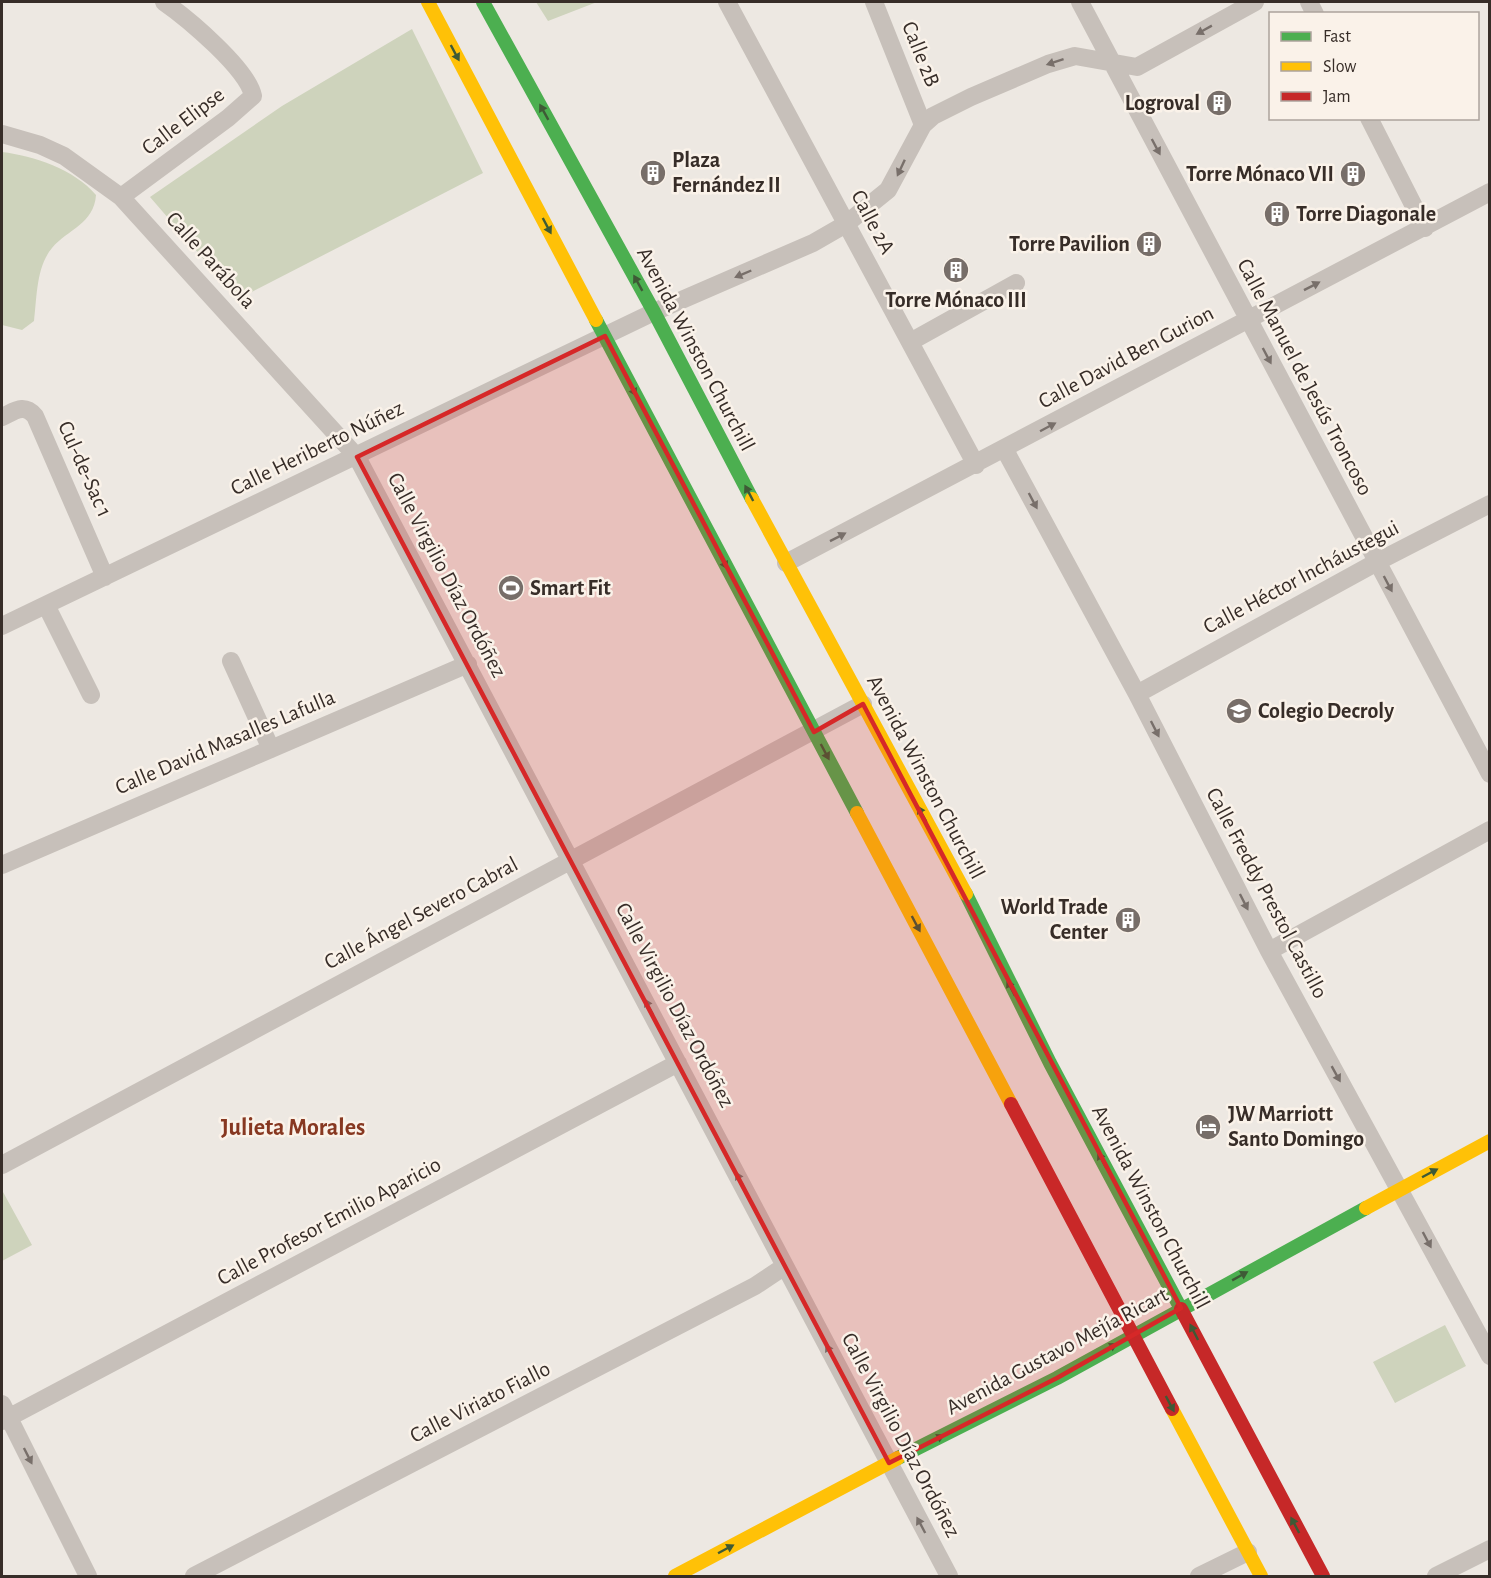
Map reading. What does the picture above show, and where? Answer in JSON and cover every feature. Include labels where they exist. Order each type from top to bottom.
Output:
[{"type":"main road","points":[[428,2],[1261,1576]]},
{"type":"main road","name":"Avenida Winston Churchill","points":[[483,2],[654,312],[786,563],[955,873],[1010,986],[1323,1576]]},
{"type":"main road","name":"Avenida Gustavo Mejía Ricart","points":[[675,1576],[889,1463],[1057,1378],[1399,1189],[1490,1142]]},
{"type":"street","name":"Calle Elipse","points":[[121,197],[228,118],[253,96],[244,77],[217,47],[164,2]]},
{"type":"street","name":"Calle 2A","points":[[727,2],[976,465]]},
{"type":"street","name":"Calle 2B","points":[[874,2],[923,125]]},
{"type":"street","name":"Calle Manuel de Jesús Troncoso","points":[[1080,2],[1490,774]]},
{"type":"street","points":[[923,125],[933,116],[971,97],[1048,64],[1081,55],[1112,64],[1137,67],[1255,2]]},
{"type":"street","points":[[1370,120],[1425,228]]},
{"type":"street","name":"Calle Heriberto Núñez","points":[[2,626],[654,312],[813,243],[846,224],[888,190],[923,125]]},
{"type":"street","name":"Calle Parábola","points":[[2,134],[40,145],[64,156],[121,197],[357,457]]},
{"type":"street","name":"Calle David Ben Gurion","points":[[786,563],[1005,450],[1247,319],[1490,192]]},
{"type":"street","points":[[910,342],[1016,283]]},
{"type":"street","name":"Cul-de-Sac 1","points":[[2,417],[21,408],[30,410],[35,416],[105,577]]},
{"type":"street","name":"Calle Freddy Prestol Castillo","points":[[1005,450],[1137,694],[1269,951],[1490,1356]]},
{"type":"street","name":"Calle Virgilio Díaz Ordóñez","points":[[357,457],[949,1576]]},
{"type":"street","name":"Calle Héctor Incháustegui","points":[[1137,694],[1377,562],[1490,504]]},
{"type":"street","points":[[46,605],[91,695]]},
{"type":"street","points":[[231,661],[270,749]]},
{"type":"street","name":"Calle David Masalles Lafulla","points":[[2,865],[468,664]]},
{"type":"street","name":"Calle Ángel Severo Cabral","points":[[2,1165],[863,704]]},
{"type":"street","points":[[1269,951],[1490,830]]},
{"type":"street","name":"Calle Profesor Emilio Aparicio","points":[[4,1414],[678,1063]]},
{"type":"street","name":"Calle Viriato Fiallo","points":[[194,1576],[745,1291],[785,1266]]},
{"type":"street","points":[[4,1414],[88,1576]]},
{"type":"street","points":[[1436,1576],[1490,1549]]},
{"type":"street","points":[[1199,1576],[1248,1552]]},
{"type":"highlighted area","points":[[605,336],[814,732],[863,704],[1181,1308],[1057,1378],[889,1463],[357,457]]},
{"type":"green space","points":[[536,2],[597,2],[548,21]]},
{"type":"green space","points":[[412,29],[483,173],[238,299],[150,197],[282,106]]},
{"type":"green space","points":[[2,152],[53,165],[77,178],[96,195],[91,213],[58,241],[47,256],[38,283],[34,321],[22,330],[2,325]]},
{"type":"green space","points":[[2,1193],[32,1245],[2,1261]]},
{"type":"green space","points":[[1445,1325],[1466,1366],[1395,1403],[1373,1362]]},
{"type":"traffic: fast","points":[[483,2],[654,312],[752,499]]},
{"type":"traffic: fast","points":[[596,320],[857,813]]},
{"type":"traffic: fast","points":[[966,894],[1050,1063],[1181,1309]]},
{"type":"traffic: fast","points":[[898,1458],[1057,1378],[1366,1208]]},
{"type":"traffic: slow","points":[[428,2],[596,320]]},
{"type":"traffic: slow","points":[[752,499],[966,894]]},
{"type":"traffic: slow","points":[[857,813],[1011,1104]]},
{"type":"traffic: slow","points":[[1366,1208],[1490,1141]]},
{"type":"traffic: slow","points":[[1172,1409],[1261,1576]]},
{"type":"traffic: slow","points":[[675,1576],[898,1458]]},
{"type":"traffic: jam","points":[[1011,1104],[1172,1409]]},
{"type":"traffic: jam","points":[[1181,1309],[1323,1576]]},
{"type":"place","name":"Logroval","points":[[1219,103]]},
{"type":"place","name":"Plaza Fernández II","points":[[653,173]]},
{"type":"place","name":"Torre Mónaco VII","points":[[1353,174]]},
{"type":"place","name":"Torre Diagonale","points":[[1277,214]]},
{"type":"place","name":"Torre Pavilion","points":[[1149,244]]},
{"type":"place","name":"Torre Mónaco III","points":[[956,270]]},
{"type":"place","name":"Smart Fit","points":[[511,588]]},
{"type":"place","name":"Colegio Decroly","points":[[1239,711]]},
{"type":"place","name":"World Trade Center","points":[[1128,920]]},
{"type":"place","name":"JW Marriott Santo Domingo","points":[[1208,1127]]},
{"type":"district","name":"Julieta Morales","points":[[293,1128]]}]
